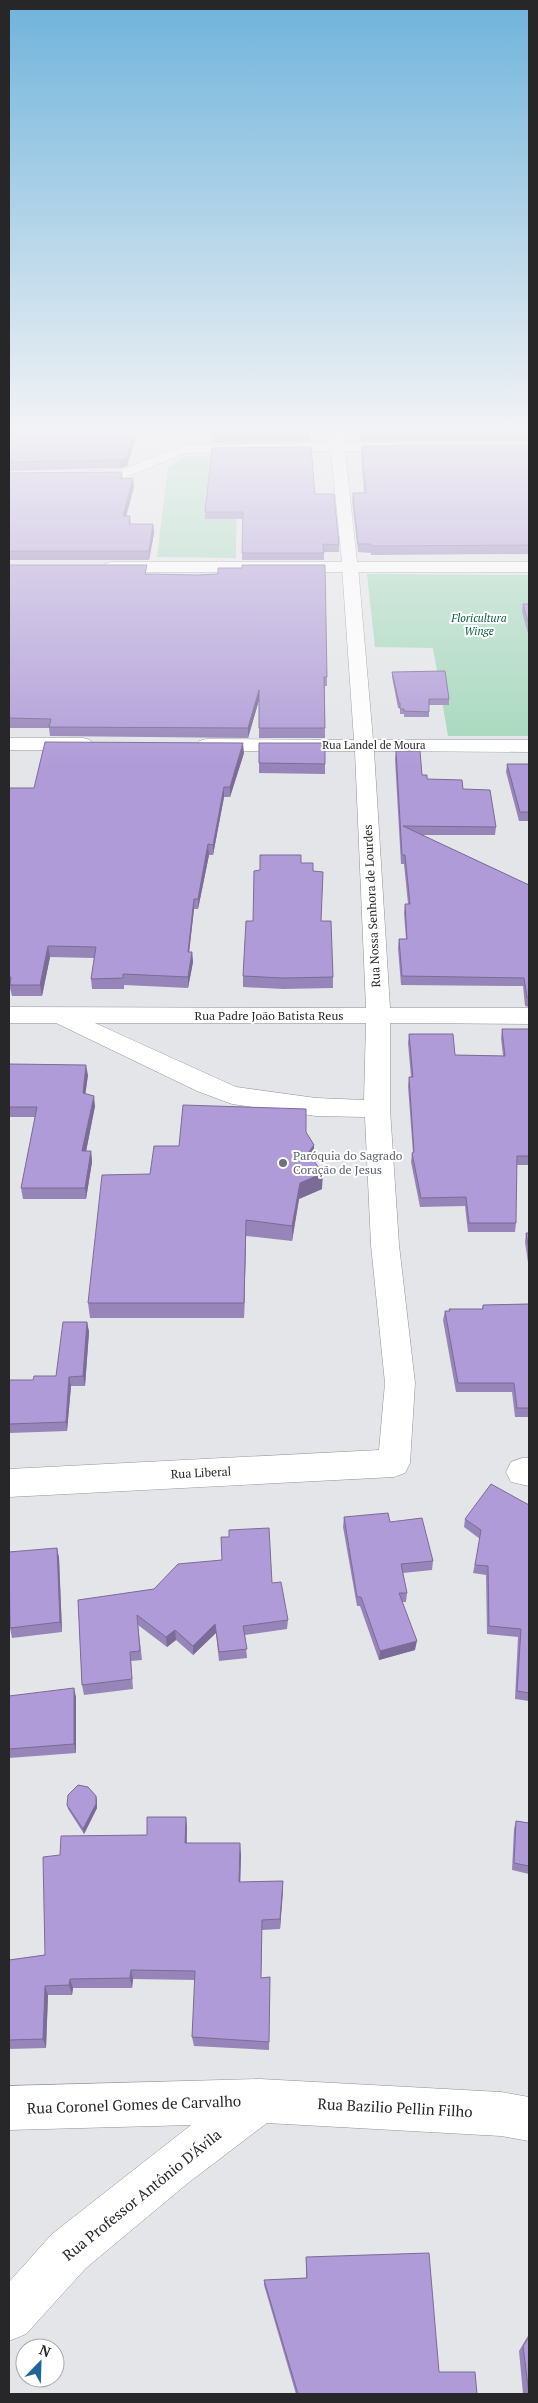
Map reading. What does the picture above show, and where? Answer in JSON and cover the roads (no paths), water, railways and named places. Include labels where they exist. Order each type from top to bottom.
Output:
[{"type":"street","name":"Rua Nossa Senhora de Lourdes","points":[[347,542],[364,745],[378,1016],[377,1110],[385,1245],[400,1382],[394,1463]]},
{"type":"street","points":[[97,567],[529,567]]},
{"type":"street","points":[[9,744],[98,744]]},
{"type":"street","name":"Rua Landel de Moura","points":[[186,744],[529,746]]},
{"type":"street","name":"Rua Padre João Batista Reus","points":[[9,1015],[529,1016]]},
{"type":"street","points":[[59,1015],[232,1096],[316,1107],[377,1110]]},
{"type":"street","name":"Rua Liberal","points":[[9,1483],[394,1463]]},
{"type":"street","name":"Rua Coronel Gomes de Carvalho","points":[[9,2108],[260,2101]]},
{"type":"street","name":"Rua Bazilio Pellin Filho","points":[[260,2101],[501,2114],[529,2119]]},
{"type":"street","name":"Rua Professor Antônio D'Ávila","points":[[9,2317],[69,2251],[172,2167],[260,2101]]},
{"type":"place","name":"Paróquia do Sagrado Coração de Jesus","points":[[283,1163]]},
{"type":"park label","name":"Floricultura Winge","points":[[479,624]]}]
